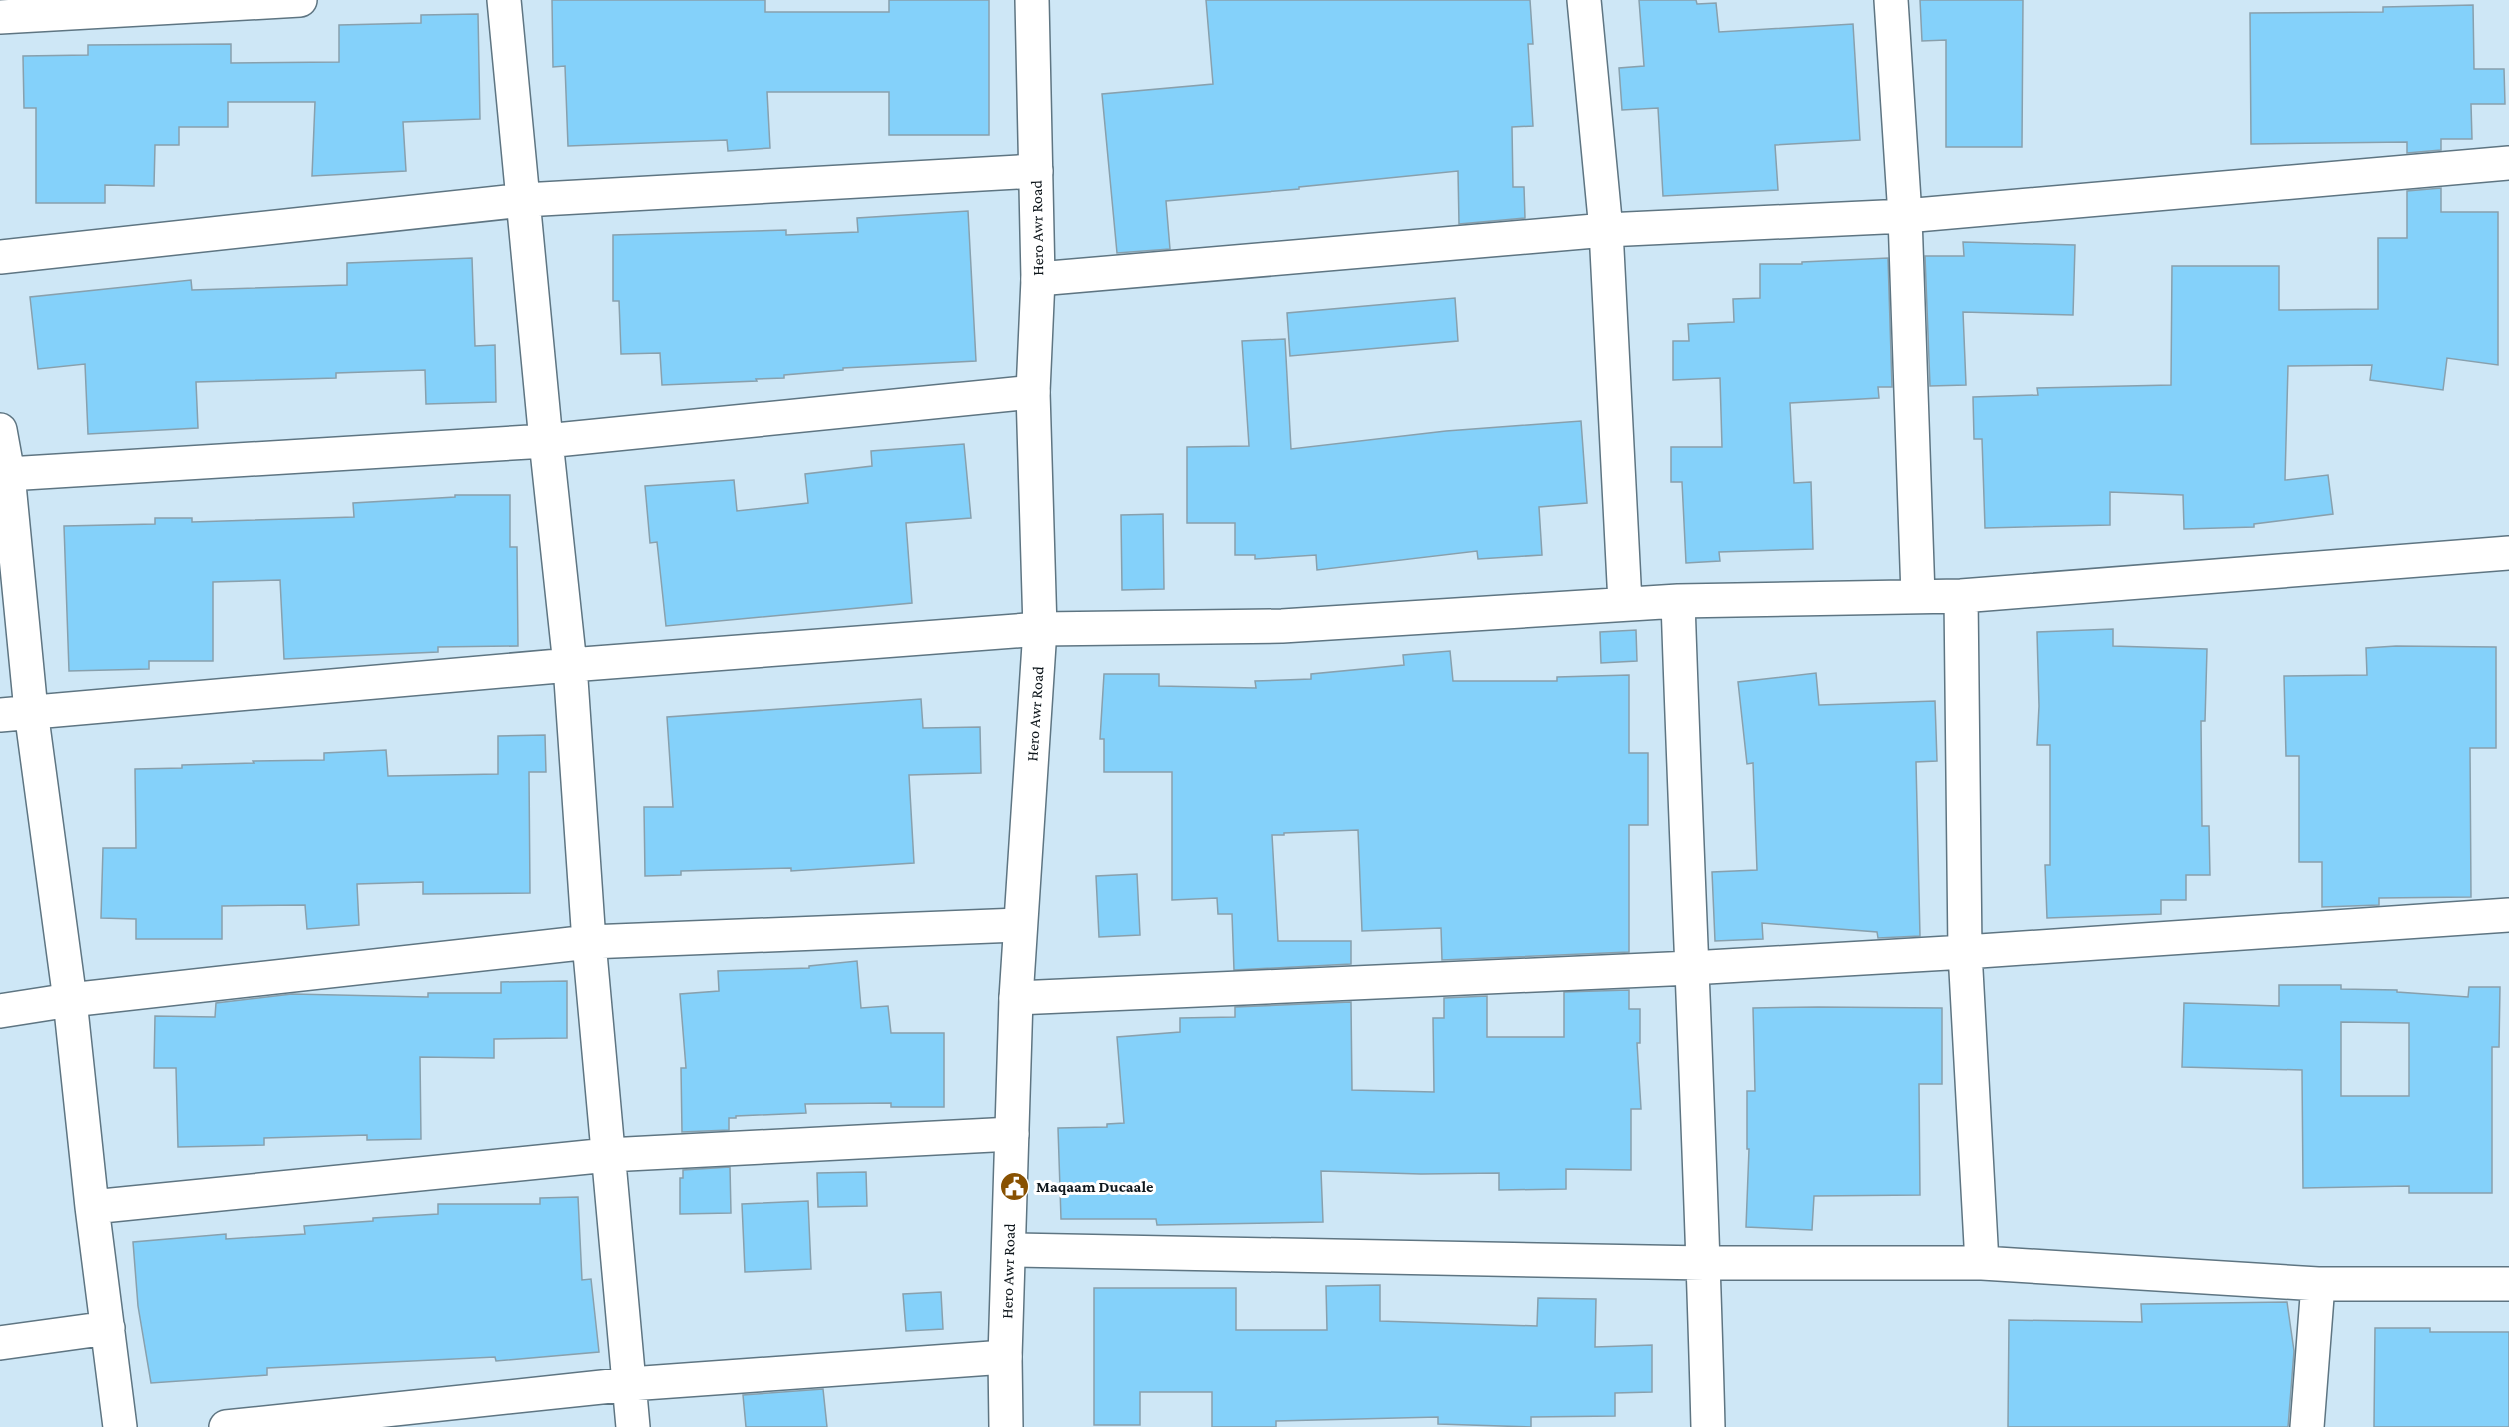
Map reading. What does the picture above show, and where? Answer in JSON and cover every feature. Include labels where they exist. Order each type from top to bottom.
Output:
[{"type":"street","points":[[0,17],[300,0]]},
{"type":"street","points":[[504,0],[570,665],[590,942],[633,1427]]},
{"type":"street","name":"Hero Awr Road","points":[[1006,1427],[1005,1357],[1016,998],[1040,629],[1033,392],[1038,279],[1032,0]]},
{"type":"street","points":[[1584,0],[1606,230],[1625,603]]},
{"type":"street","points":[[1891,0],[1905,216],[1918,597]]},
{"type":"street","points":[[1038,279],[1606,230],[1905,216],[2509,163]]},
{"type":"street","points":[[0,257],[524,200],[1036,171]]},
{"type":"street","points":[[8,474],[546,441],[1033,392]]},
{"type":"street","points":[[0,430],[8,474],[16,713],[70,1000],[92,1207],[120,1427]]},
{"type":"street","points":[[16,713],[570,665],[1040,629],[1282,626],[1678,601],[1961,597],[2509,553]]},
{"type":"street","points":[[1961,597],[1965,952],[1982,1263]]},
{"type":"street","points":[[1678,601],[1690,968],[1704,1263],[1708,1427]]},
{"type":"street","points":[[1016,998],[1690,968],[2509,915]]},
{"type":"street","points":[[0,1011],[70,1000],[590,942],[1020,925]]},
{"type":"street","points":[[92,1207],[609,1155],[1012,1134]]},
{"type":"street","points":[[1010,1250],[1704,1263],[1982,1263],[2318,1284],[2509,1284]]},
{"type":"street","points":[[2307,1427],[2318,1284]]},
{"type":"street","points":[[0,1343],[108,1328]]},
{"type":"street","points":[[226,1427],[630,1384],[1005,1357]]},
{"type":"building","points":[[552,0],[765,0],[765,12],[889,12],[889,0],[989,0],[989,135],[889,135],[889,92],[767,92],[770,148],[728,151],[727,140],[568,146],[565,66],[553,67]]},
{"type":"building","points":[[1206,0],[1530,0],[1533,44],[1528,44],[1533,126],[1512,127],[1513,187],[1524,187],[1525,218],[1459,224],[1458,171],[1166,201],[1170,249],[1117,253],[1102,94],[1213,84]]},
{"type":"building","points":[[1639,0],[1696,0],[1697,4],[1716,3],[1719,32],[1853,24],[1860,140],[1775,145],[1778,190],[1663,196],[1658,108],[1622,110],[1619,68],[1644,66]]},
{"type":"building","points":[[1920,0],[2023,0],[2022,147],[1946,147],[1946,40],[1922,41]]},
{"type":"building","points":[[2473,5],[2474,69],[2504,69],[2505,104],[2471,104],[2472,139],[2441,139],[2441,150],[2407,153],[2407,142],[2251,144],[2250,13],[2383,12],[2383,7]]},
{"type":"building","points":[[478,14],[480,119],[403,122],[406,171],[312,176],[315,102],[228,102],[228,127],[179,127],[179,145],[155,145],[154,186],[105,185],[105,203],[36,203],[36,108],[24,108],[23,56],[88,55],[88,45],[231,44],[231,63],[339,62],[339,25],[421,23],[421,15]]},
{"type":"building","points":[[2441,188],[2441,212],[2498,212],[2498,365],[2447,358],[2443,390],[2370,380],[2372,365],[2288,366],[2285,480],[2328,475],[2333,514],[2254,524],[2254,527],[2184,529],[2183,495],[2110,492],[2110,525],[1985,528],[1982,439],[1974,439],[1973,397],[2038,395],[2037,388],[2171,385],[2172,266],[2279,266],[2279,310],[2378,309],[2378,238],[2407,238],[2407,191]]},
{"type":"building","points":[[968,211],[976,361],[843,368],[843,370],[784,375],[784,378],[756,379],[757,381],[662,385],[660,353],[621,354],[619,301],[613,301],[613,235],[786,230],[786,235],[858,232],[857,218]]},
{"type":"building","points":[[1963,242],[2075,245],[2073,315],[1963,312],[1966,385],[1930,386],[1925,256],[1964,256]]},
{"type":"building","points":[[472,258],[475,346],[495,345],[496,402],[426,404],[425,370],[336,373],[336,378],[196,382],[198,428],[88,434],[85,364],[38,369],[30,297],[191,280],[192,290],[347,285],[347,263]]},
{"type":"building","points":[[1888,258],[1892,387],[1878,387],[1879,398],[1790,403],[1794,483],[1811,482],[1813,549],[1719,552],[1720,561],[1686,563],[1682,482],[1671,482],[1671,447],[1722,447],[1720,378],[1673,380],[1673,341],[1689,341],[1688,324],[1734,322],[1733,299],[1760,298],[1760,264],[1802,264],[1802,262]]},
{"type":"building","points":[[1455,298],[1458,341],[1290,356],[1287,313]]},
{"type":"building","points":[[1285,339],[1291,449],[1446,431],[1581,421],[1587,503],[1539,507],[1542,555],[1478,559],[1477,551],[1317,570],[1316,555],[1255,559],[1255,555],[1235,555],[1235,523],[1187,523],[1187,447],[1249,446],[1242,341]]},
{"type":"building","points":[[964,444],[971,518],[906,523],[912,603],[666,626],[657,542],[650,543],[645,486],[734,480],[737,511],[808,503],[805,474],[872,466],[871,451]]},
{"type":"building","points":[[455,495],[510,495],[510,547],[517,547],[518,646],[438,647],[438,652],[284,659],[280,580],[213,582],[213,661],[149,661],[149,669],[69,671],[64,526],[155,524],[155,518],[192,518],[192,522],[354,517],[353,503],[455,497]]},
{"type":"building","points":[[1163,514],[1164,589],[1122,590],[1121,515]]},
{"type":"building","points":[[2113,629],[2113,646],[2207,649],[2205,721],[2201,721],[2202,826],[2209,826],[2210,875],[2186,875],[2186,900],[2161,900],[2161,914],[2047,918],[2045,865],[2050,865],[2050,745],[2037,745],[2039,706],[2037,632]]},
{"type":"building","points":[[1636,630],[1637,661],[1601,663],[1600,632]]},
{"type":"building","points":[[2496,647],[2496,748],[2470,748],[2471,897],[2379,898],[2379,905],[2322,907],[2322,862],[2299,862],[2299,756],[2286,756],[2284,676],[2367,675],[2366,648]]},
{"type":"building","points":[[1450,651],[1453,681],[1557,681],[1557,677],[1629,675],[1629,753],[1648,753],[1648,825],[1629,825],[1629,952],[1442,960],[1441,928],[1362,931],[1358,830],[1284,833],[1284,835],[1272,835],[1278,941],[1351,941],[1351,964],[1234,970],[1232,914],[1218,914],[1217,898],[1172,900],[1172,772],[1104,772],[1104,739],[1100,739],[1104,674],[1159,674],[1159,686],[1256,688],[1255,681],[1311,679],[1311,674],[1404,665],[1403,655]]},
{"type":"building","points":[[1816,673],[1819,705],[1935,701],[1937,761],[1916,762],[1920,936],[1878,938],[1877,932],[1762,923],[1763,939],[1715,941],[1712,872],[1757,870],[1753,763],[1747,764],[1738,682]]},
{"type":"building","points":[[921,699],[923,728],[980,727],[981,773],[909,775],[914,863],[791,871],[791,868],[681,871],[681,875],[645,876],[644,807],[673,807],[667,717]]},
{"type":"building","points":[[545,735],[546,772],[529,772],[530,893],[423,894],[423,882],[357,884],[359,925],[307,929],[305,905],[222,906],[222,939],[136,939],[136,919],[101,918],[103,848],[136,848],[135,769],[254,763],[253,761],[324,760],[324,753],[386,750],[388,776],[498,774],[498,736]]},
{"type":"building","points":[[1137,874],[1140,935],[1099,937],[1096,876]]},
{"type":"building","points":[[857,961],[861,1008],[888,1006],[891,1033],[944,1033],[944,1107],[891,1107],[891,1103],[805,1104],[806,1113],[736,1116],[736,1118],[729,1118],[729,1130],[682,1132],[681,1068],[686,1068],[680,994],[719,991],[718,971],[809,968],[809,966]]},
{"type":"building","points":[[567,981],[567,1038],[494,1039],[494,1058],[420,1057],[421,1139],[367,1140],[367,1135],[264,1138],[264,1145],[178,1147],[176,1068],[154,1068],[155,1016],[215,1017],[216,1003],[292,994],[428,997],[428,993],[501,993],[501,982]]},
{"type":"building","points":[[2279,985],[2341,985],[2341,989],[2397,990],[2397,992],[2468,997],[2469,987],[2500,987],[2499,1047],[2492,1047],[2492,1193],[2409,1193],[2409,1186],[2303,1188],[2302,1070],[2182,1067],[2184,1003],[2279,1006]],"holes":[[[2341,1022],[2409,1023],[2409,1096],[2341,1096]]]},
{"type":"building","points":[[1629,990],[1629,1009],[1640,1009],[1640,1043],[1637,1043],[1641,1109],[1631,1109],[1631,1170],[1566,1169],[1566,1189],[1499,1190],[1499,1173],[1421,1174],[1321,1171],[1323,1222],[1157,1225],[1156,1219],[1061,1219],[1058,1128],[1107,1127],[1107,1124],[1124,1123],[1117,1037],[1180,1032],[1180,1018],[1235,1017],[1235,1007],[1351,1002],[1352,1090],[1434,1092],[1433,1018],[1444,1018],[1444,998],[1487,996],[1487,1037],[1564,1037],[1564,992]]},
{"type":"building","points":[[1753,1008],[1942,1008],[1942,1084],[1919,1084],[1920,1195],[1814,1196],[1812,1230],[1746,1227],[1749,1149],[1747,1149],[1747,1091],[1755,1091]]},
{"type":"building","points":[[730,1167],[731,1213],[680,1214],[680,1178],[683,1178],[683,1170]]},
{"type":"building","points":[[866,1172],[867,1206],[818,1207],[817,1173]]},
{"type":"building","points":[[578,1197],[582,1280],[591,1279],[599,1352],[496,1361],[495,1357],[267,1368],[267,1375],[151,1383],[138,1306],[133,1242],[226,1234],[226,1239],[305,1234],[304,1226],[373,1221],[373,1218],[438,1214],[438,1204],[540,1204],[540,1198]]},
{"type":"building","points":[[808,1201],[811,1269],[745,1272],[742,1204]]},
{"type":"building","points":[[1380,1285],[1380,1321],[1537,1326],[1538,1298],[1596,1299],[1595,1347],[1652,1345],[1652,1392],[1615,1393],[1615,1416],[1531,1417],[1531,1427],[1438,1424],[1438,1417],[1276,1421],[1276,1427],[1212,1427],[1212,1392],[1140,1392],[1140,1425],[1094,1425],[1094,1288],[1236,1288],[1236,1330],[1327,1330],[1326,1286]]},
{"type":"building","points":[[941,1292],[943,1329],[906,1331],[903,1294]]},
{"type":"building","points":[[2287,1302],[2294,1351],[2288,1427],[2008,1427],[2009,1320],[2142,1322],[2141,1304]]},
{"type":"building","points":[[2375,1328],[2430,1328],[2430,1332],[2509,1332],[2509,1427],[2374,1427]]},
{"type":"building","points":[[823,1389],[827,1427],[746,1427],[743,1395]]},
{"type":"place","name":"Maqaam Ducaale","points":[[1015,1186]]}]
